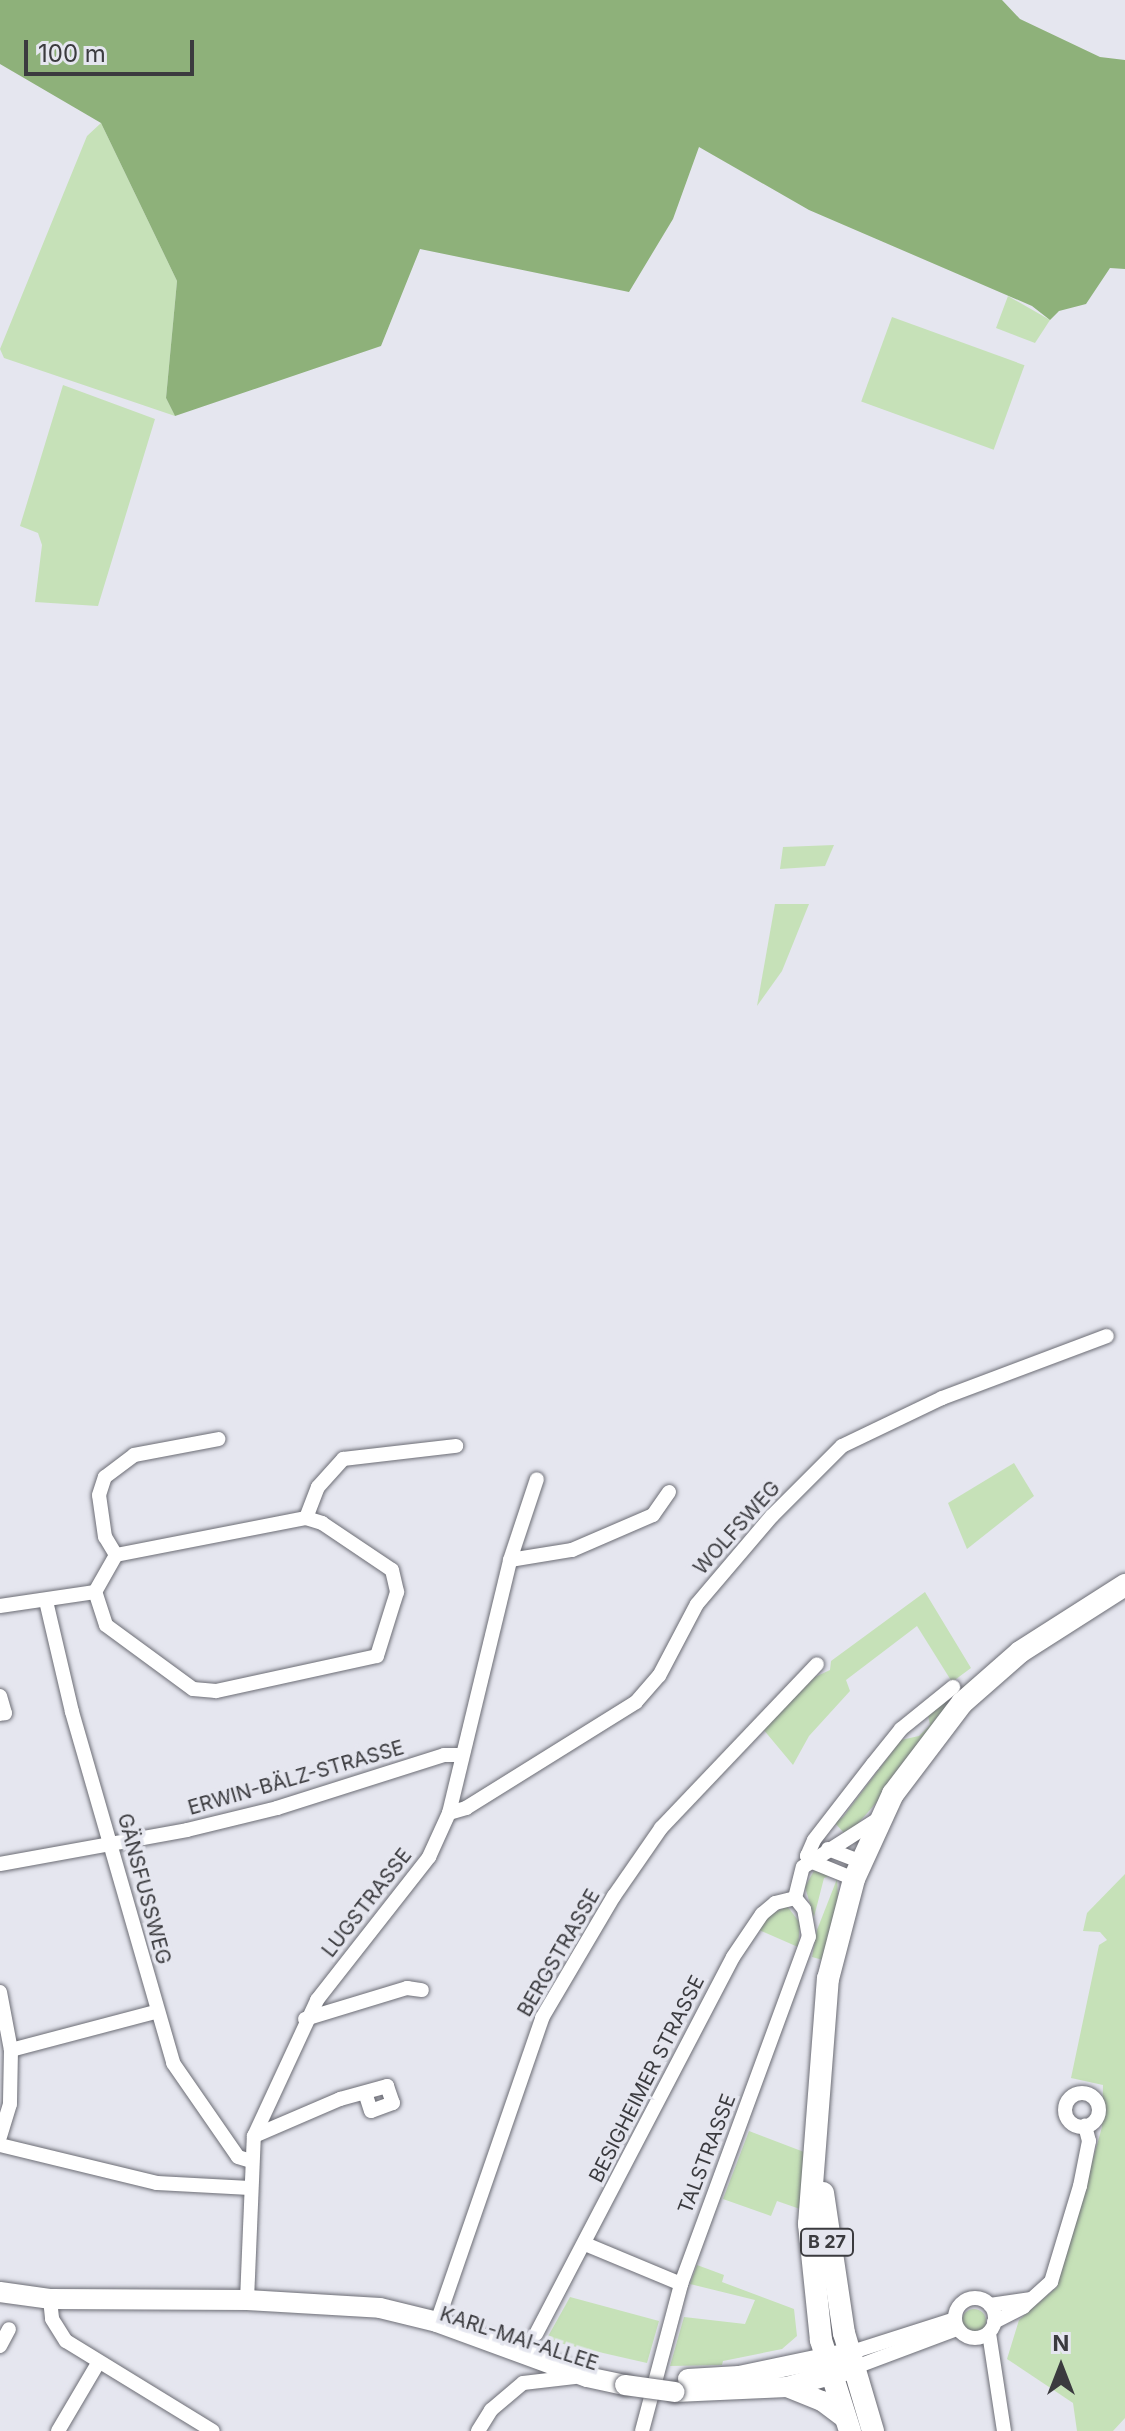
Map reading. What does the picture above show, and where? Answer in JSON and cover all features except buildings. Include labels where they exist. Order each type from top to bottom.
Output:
[{"type":"main road","name":"B 27","points":[[848,2425],[828,2366],[809,2247],[828,1979],[857,1870],[878,1819],[934,1736],[988,1678],[1125,1585]]},
{"type":"main road","name":"B 27","points":[[818,2124],[825,2223],[842,2324],[873,2431]]},
{"type":"main road","name":"KARL-MAI-ALLEE","points":[[0,2292],[50,2299],[247,2300],[380,2308],[438,2317],[505,2342],[540,2349],[627,2379]]},
{"type":"main road","name":"KARL-MAI-ALLEE","points":[[540,2349],[587,2377],[676,2385],[787,2387],[822,2401],[848,2425]]},
{"type":"main road","name":"KARL-MAI-ALLEE","points":[[787,2387],[828,2366],[851,2361]]},
{"type":"main road","name":"KARL-MAI-ALLEE","points":[[676,2385],[739,2376],[791,2364],[828,2366]]},
{"type":"main road","points":[[787,2387],[793,2379],[791,2364]]},
{"type":"street","name":"WOLFSWEG","points":[[449,1813],[466,1808],[630,1708],[659,1676],[697,1604],[752,1538],[842,1446],[942,1398],[1107,1336]]},
{"type":"street","points":[[116,1555],[105,1537],[99,1495],[105,1477],[134,1455],[219,1439]]},
{"type":"street","points":[[306,1518],[318,1487],[343,1459],[456,1446]]},
{"type":"street","name":"LUGSTRASSE","points":[[247,2300],[254,2136],[305,2019],[429,1857],[449,1813],[459,1755],[510,1560],[537,1479]]},
{"type":"street","points":[[510,1560],[572,1550],[653,1515],[669,1492]]},
{"type":"street","points":[[306,1518],[392,1570],[397,1592],[377,1656],[216,1691],[193,1689],[106,1625],[95,1592],[116,1555],[306,1518]]},
{"type":"street","points":[[0,1606],[95,1592]]},
{"type":"street","name":"GÄNSFUSSWEG","points":[[46,1601],[72,1712],[113,1845],[155,2012],[173,2063],[238,2157],[251,2161]]},
{"type":"street","name":"BERGSTRASSE","points":[[438,2317],[542,2018],[661,1828],[817,1664]]},
{"type":"street","points":[[810,1861],[808,1850],[821,1831],[901,1729],[953,1687]]},
{"type":"street","points":[[0,1696],[5,1713],[0,1714]]},
{"type":"street","name":"ERWIN-BÄLZ-STRASSE","points":[[0,1864],[113,1845],[277,1808],[444,1755],[459,1755]]},
{"type":"street","points":[[795,1898],[800,1873],[810,1861],[878,1819]]},
{"type":"street","points":[[821,1831],[826,1841],[857,1870]]},
{"type":"street","points":[[810,1861],[857,1870]]},
{"type":"street","name":"BESIGHEIMER STRASSE","points":[[540,2349],[585,2244],[733,1957],[762,1914],[775,1903],[795,1898]]},
{"type":"street","name":"TALSTRASSE","points":[[642,2431],[681,2284],[809,1937],[804,1909],[795,1898]]},
{"type":"street","points":[[305,2019],[407,1988],[422,1990]]},
{"type":"street","points":[[0,1992],[11,2050],[10,2104],[0,2136]]},
{"type":"street","points":[[11,2050],[155,2012]]},
{"type":"street","points":[[254,2136],[365,2093]]},
{"type":"street","points":[[851,2361],[956,2324],[987,2331],[1051,2282],[1089,2141],[1085,2126]]},
{"type":"street","points":[[0,2145],[157,2183],[250,2188]]},
{"type":"street","points":[[585,2244],[681,2284]]},
{"type":"street","points":[[50,2299],[54,2326],[66,2341],[213,2431]]},
{"type":"street","points":[[956,2324],[966,2301],[978,2299],[990,2305],[1031,2299]]},
{"type":"street","points":[[990,2305],[987,2331],[998,2376],[1004,2431]]},
{"type":"street","points":[[842,2324],[855,2338],[883,2350]]},
{"type":"street","points":[[0,2346],[9,2329]]},
{"type":"street","points":[[864,2402],[868,2378],[883,2350]]},
{"type":"street","points":[[58,2431],[98,2363]]},
{"type":"street","points":[[478,2431],[506,2394],[523,2383],[550,2377],[587,2377]]},
{"type":"green space","points":[[0,0],[1002,0],[1020,19],[1100,57],[1125,60],[1125,269],[1110,268],[1086,304],[1059,311],[1050,320],[1032,306],[809,210],[699,147],[673,219],[629,292],[420,249],[381,346],[175,416],[166,398],[177,281],[101,123],[0,64]]},
{"type":"green space","points":[[101,123],[177,281],[166,398],[175,416],[4,358],[0,349],[87,136]]},
{"type":"green space","points":[[1008,296],[1050,320],[1035,343],[996,328]]},
{"type":"green space","points":[[892,317],[1024,365],[994,450],[861,402]]},
{"type":"green space","points":[[63,385],[155,419],[98,606],[35,602],[42,545],[38,533],[20,526]]},
{"type":"green space","points":[[834,845],[825,866],[780,869],[783,847]]},
{"type":"green space","points":[[775,904],[809,904],[782,971],[757,1006]]},
{"type":"green space","points":[[1014,1463],[1034,1496],[967,1549],[948,1503]]},
{"type":"green space","points":[[925,1592],[971,1668],[952,1682],[917,1626],[846,1680],[850,1691],[809,1736],[793,1765],[763,1729],[815,1677],[830,1670],[831,1661]]},
{"type":"green space","points":[[1011,1648],[846,1835],[834,1822],[843,1817],[901,1740],[919,1736],[930,1725],[928,1715]]},
{"type":"green space","points":[[815,1869],[834,1874],[824,1878],[814,1917],[805,1887]]},
{"type":"green space","points":[[1125,1874],[1125,2418],[1113,2431],[1077,2431],[1073,2403],[1007,2359],[1019,2320],[1057,2287],[1102,2127],[1103,2085],[1071,2078],[1099,1945],[1107,1940],[1100,1932],[1083,1931],[1087,1913]]},
{"type":"green space","points":[[837,1879],[838,1896],[823,1960],[812,1957],[817,1930]]},
{"type":"green space","points":[[787,1906],[800,1923],[798,1947],[759,1930],[765,1918]]},
{"type":"green space","points":[[749,2131],[804,2152],[800,2209],[777,2201],[771,2216],[723,2199]]},
{"type":"green space","points":[[697,2265],[724,2275],[722,2282],[794,2309],[797,2336],[782,2349],[723,2361],[722,2365],[670,2366],[684,2317],[745,2324],[755,2300],[690,2284]]},
{"type":"green space","points":[[570,2297],[659,2321],[647,2363],[546,2340]]},
{"type":"green space","points":[[974,2309],[983,2312],[986,2321],[983,2330],[974,2333],[965,2330],[962,2321],[965,2312]]}]
